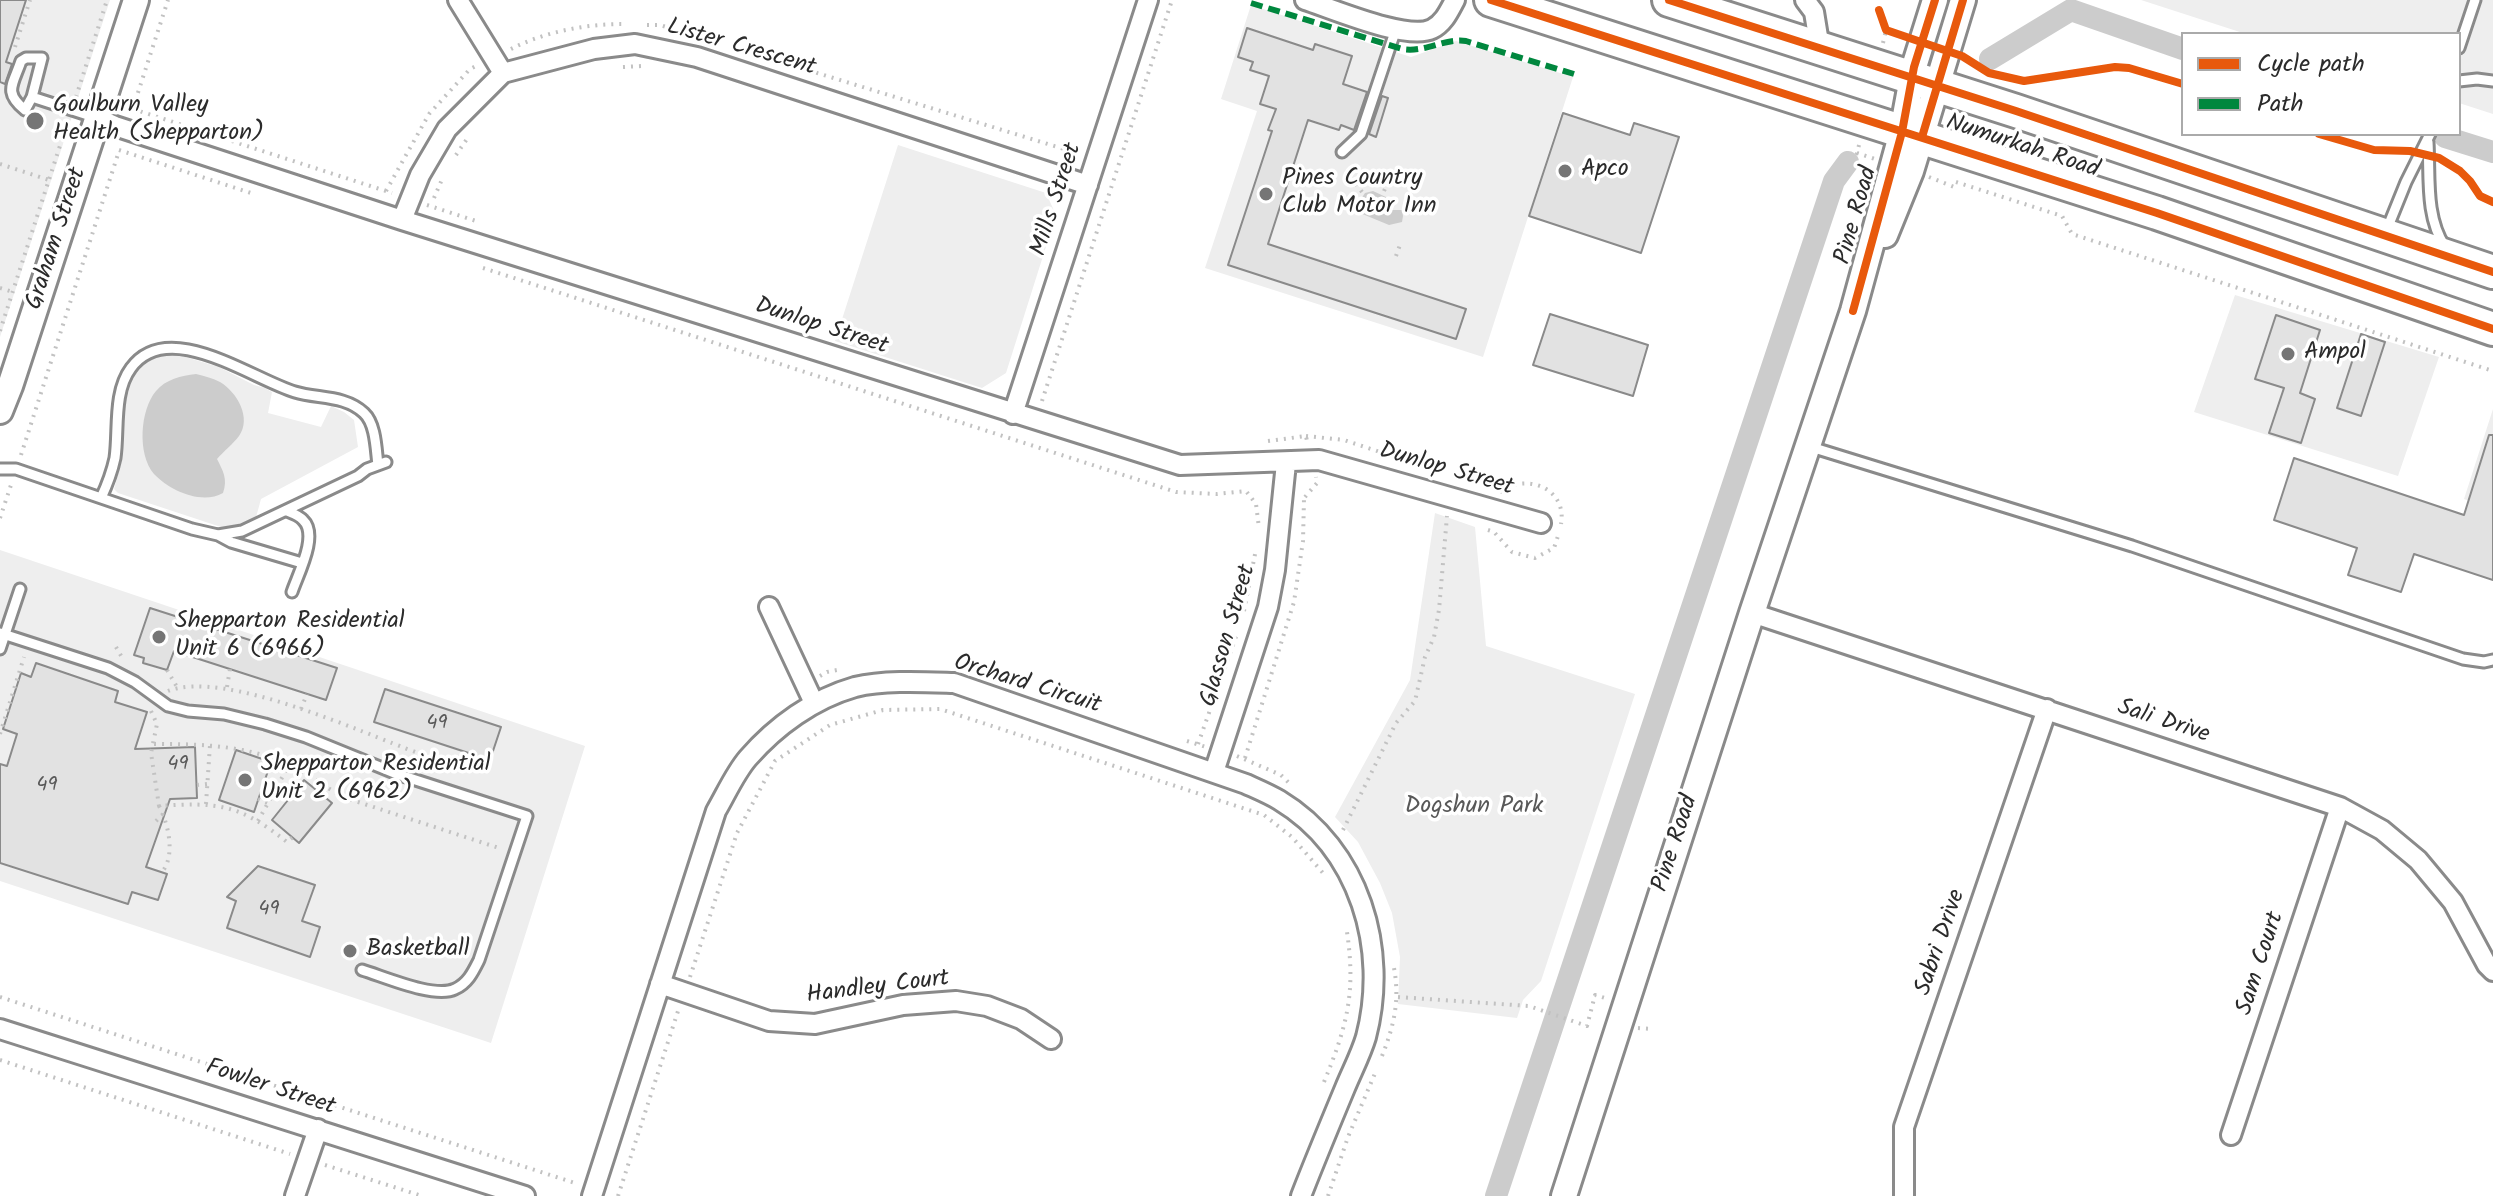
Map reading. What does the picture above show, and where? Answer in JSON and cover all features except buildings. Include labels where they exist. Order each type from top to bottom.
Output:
[{"type":"highway","name":"Numurkah Road","points":[[1491,0],[2157,213],[2493,329]]},
{"type":"highway","name":"Numurkah Road","points":[[1669,0],[2061,126],[2493,272]]},
{"type":"highway","points":[[2384,236],[2381,259],[2385,273],[2401,291],[2427,307]]},
{"type":"street","name":"Graham Street","points":[[0,411],[136,0]]},
{"type":"street","points":[[402,220],[426,163],[447,129],[499,65],[458,0]]},
{"type":"street","name":"Mills Street","points":[[1015,406],[1148,0]]},
{"type":"street","points":[[1305,0],[1396,29],[1420,32],[1434,28],[1447,17],[1455,0]]},
{"type":"street","points":[[1805,0],[1814,12],[1820,49]]},
{"type":"street","points":[[1924,83],[1921,43],[1935,0]]},
{"type":"street","points":[[1924,83],[1963,0]]},
{"type":"street","name":"Lister Crescent","points":[[499,65],[635,44],[697,57],[1088,185]]},
{"type":"street","name":"Pine Road","points":[[1564,1196],[1752,613],[1912,135],[1924,83]]},
{"type":"street","name":"Dunlop Street","points":[[97,118],[402,220],[1015,406],[1180,465],[1319,460],[1541,523]]},
{"type":"street","name":"Graham Street","points":[[0,431],[10,386]]},
{"type":"street","name":"Glasson Street","points":[[1214,772],[1268,607],[1286,463]]},
{"type":"street","points":[[769,607],[814,703]]},
{"type":"street","name":"Sali Drive","points":[[1752,613],[2340,807],[2382,830],[2418,860],[2453,902],[2493,971]]},
{"type":"street","name":"Orchard Circuit","points":[[592,1196],[716,811],[746,760],[776,731],[814,703],[857,687],[914,682],[954,683],[1214,772],[1280,800],[1310,824],[1339,856],[1358,892],[1370,928],[1375,971],[1374,995],[1365,1040],[1301,1196]]},
{"type":"street","name":"Sabri Drive","points":[[1904,1196],[1904,1127],[2047,709]]},
{"type":"street","name":"Sam Court","points":[[2231,1135],[2340,807]]},
{"type":"street","name":"Handley Court","points":[[660,984],[769,1021],[815,1024],[903,1005],[956,1001],[987,1006],[1021,1019],[1051,1039]]},
{"type":"street","name":"Fowler Street","points":[[0,1029],[525,1196]]},
{"type":"street","points":[[295,1196],[318,1129]]},
{"type":"lane","points":[[2461,42],[2475,0]]},
{"type":"lane","points":[[1342,152],[1361,134],[1396,29]]},
{"type":"lane","points":[[42,58],[39,71],[32,97],[25,110],[13,99],[11,92],[21,61],[42,58]]},
{"type":"lane","points":[[2461,81],[2493,81]]},
{"type":"lane","points":[[32,97],[97,118]]},
{"type":"lane","points":[[2384,236],[2406,182],[2429,138]]},
{"type":"lane","points":[[2429,138],[2433,222],[2443,244],[2457,260]]},
{"type":"lane","points":[[101,498],[115,458],[124,382],[131,368],[147,354],[168,348],[192,350],[294,392],[351,403],[367,414],[382,464],[242,531],[218,535]]},
{"type":"lane","points":[[1807,446],[2132,546],[2463,659],[2493,660]]},
{"type":"lane","points":[[0,469],[16,469],[302,563]]},
{"type":"lane","points":[[287,511],[302,518],[310,531],[307,551],[292,592]]},
{"type":"lane","points":[[0,649],[2,634],[20,589]]},
{"type":"lane","points":[[2,634],[108,668],[135,682],[151,701],[188,711],[224,714],[265,724],[397,774],[527,816],[479,960],[469,980],[453,991],[432,992],[362,970]]},
{"type":"path","points":[[13,52],[30,0]]},
{"type":"path","points":[[0,331],[107,0]]},
{"type":"path","points":[[0,518],[168,0]]},
{"type":"path","points":[[1015,406],[1040,405],[1172,0]]},
{"type":"path","points":[[1883,20],[1886,30],[1921,43]]},
{"type":"path","points":[[386,191],[429,114],[470,69],[499,65],[522,43],[592,24],[633,25]]},
{"type":"path","points":[[646,25],[660,25],[690,34]]},
{"type":"path","points":[[611,67],[655,66]]},
{"type":"path","points":[[794,66],[1077,153]]},
{"type":"path","points":[[133,109],[475,221]]},
{"type":"path","points":[[453,160],[474,128]]},
{"type":"path","points":[[119,150],[255,194]]},
{"type":"path","points":[[0,164],[49,180]]},
{"type":"path","points":[[430,206],[446,171]]},
{"type":"path","points":[[1382,195],[1390,178]]},
{"type":"path","points":[[1956,182],[2062,216],[2072,234],[2493,371]]},
{"type":"path","points":[[1356,184],[1362,192]]},
{"type":"path","points":[[1347,204],[1356,206]]},
{"type":"path","points":[[1396,256],[1401,242]]},
{"type":"path","points":[[481,267],[1176,492],[1217,494],[1246,491],[1256,504],[1259,532]]},
{"type":"path","points":[[0,288],[13,292]]},
{"type":"path","points":[[1261,442],[1306,436],[1317,483],[1305,497]]},
{"type":"path","points":[[1306,853],[1343,830],[1396,723],[1415,701],[1439,610],[1447,516]]},
{"type":"path","points":[[1244,614],[1257,545]]},
{"type":"path","points":[[1198,744],[1239,628]]},
{"type":"path","points":[[0,734],[24,657],[12,653]]},
{"type":"path","points":[[806,685],[827,672],[848,668]]},
{"type":"path","points":[[227,687],[230,669]]},
{"type":"path","points":[[167,670],[177,687]]},
{"type":"path","points":[[162,872],[168,854],[167,822],[159,806],[151,753],[157,724],[151,701],[177,687],[227,687],[301,709],[418,753]]},
{"type":"path","points":[[301,709],[307,694]]},
{"type":"path","points":[[618,1196],[737,833],[775,761],[830,725],[883,710],[940,709],[1264,815],[1292,837],[1329,882]]},
{"type":"path","points":[[1183,740],[1245,758],[1281,775],[1292,785]]},
{"type":"path","points":[[154,744],[242,749],[289,765],[331,792],[502,849]]},
{"type":"path","points":[[206,804],[210,745]]},
{"type":"path","points":[[258,821],[289,765]]},
{"type":"path","points":[[197,785],[207,784]]},
{"type":"path","points":[[321,793],[323,786]]},
{"type":"path","points":[[258,799],[268,803]]},
{"type":"path","points":[[159,806],[218,805],[258,821],[287,842],[293,837]]},
{"type":"path","points":[[156,821],[163,814]]},
{"type":"path","points":[[1333,821],[1349,837]]},
{"type":"path","points":[[1324,1082],[1341,1039],[1350,1001],[1350,949],[1346,920]]},
{"type":"path","points":[[1382,1056],[1393,1029],[1398,997],[1393,960]]},
{"type":"path","points":[[1374,995],[1529,1006],[1587,1026],[1595,995],[1607,998],[1638,1028],[1652,1029]]},
{"type":"path","points":[[0,997],[575,1183]]},
{"type":"path","points":[[0,1060],[422,1196]]},
{"type":"path","points":[[1328,1196],[1376,1069]]},
{"type":"shaded area","name":"Goulburn Valley Health (Shepparton)","points":[[0,0],[110,0],[0,337]]},
{"type":"shaded area","points":[[2141,0],[2493,0],[2493,114],[2461,104],[2461,32],[2240,32]]},
{"type":"shaded area","points":[[1251,5],[1411,57],[1456,41],[1573,77],[1483,357],[1205,268],[1257,111],[1221,99]]},
{"type":"shaded area","points":[[898,145],[1046,193],[1056,215],[1006,373],[982,388],[835,341]]},
{"type":"shaded area","points":[[1373,191],[1388,198],[1391,210],[1402,210],[1402,222],[1389,225],[1360,213],[1361,199],[1365,193]]},
{"type":"shaded area","points":[[2235,295],[2439,357],[2398,476],[2194,412]]},
{"type":"shaded area","points":[[162,353],[219,367],[265,388],[272,392],[268,413],[321,427],[331,406],[344,412],[354,420],[358,447],[261,499],[255,521],[227,529],[118,493],[114,489],[122,460],[124,409],[130,386],[137,368]]},
{"type":"shaded area","points":[[196,374],[226,386],[237,399],[243,414],[243,429],[239,436],[217,459],[225,479],[223,493],[215,496],[196,497],[177,491],[161,480],[149,465],[143,444],[144,420],[156,391],[169,381]]},
{"type":"shaded area","points":[[2493,409],[2493,509],[2464,499]]},
{"type":"shaded area","name":"Dogshun Park","points":[[1435,513],[1475,527],[1486,646],[1635,694],[1541,981],[1523,1000],[1517,1018],[1398,1004],[1400,957],[1392,913],[1358,842],[1335,817],[1410,680]]},
{"type":"shaded area","points":[[0,550],[585,746],[491,1043],[0,881]]},
{"type":"waterway","points":[[1990,59],[2071,10],[2181,48]]},
{"type":"waterway","points":[[2445,137],[2493,152]]},
{"type":"waterway","points":[[1496,1196],[1834,181],[1848,162]]},
{"type":"marked path","points":[[1251,3],[1402,49],[1466,41],[1574,74]]},
{"type":"cycle path","points":[[1491,0],[2157,213],[2493,329]]},
{"type":"cycle path","points":[[1669,0],[2016,111],[2493,272]]},
{"type":"cycle path","points":[[1853,311],[1902,132],[1914,67],[1935,0]]},
{"type":"cycle path","points":[[1922,137],[1963,0]]},
{"type":"cycle path","points":[[1879,10],[1886,30],[1962,56],[1989,73],[2024,81],[2115,67],[2129,68],[2181,83]]},
{"type":"cycle path","points":[[2326,136],[2374,150],[2410,151],[2439,158],[2460,171],[2480,196],[2493,202]]},
{"type":"place","name":"Goulburn Valley Health (Shepparton)","points":[[35,121]]},
{"type":"place","name":"Apco","points":[[1565,171]]},
{"type":"place","name":"Pines Country Club Motor Inn","points":[[1266,194]]},
{"type":"place","name":"Ampol","points":[[2288,354]]},
{"type":"place","name":"Shepparton Residential Unit 6 (6966)","points":[[159,637]]},
{"type":"place","name":"Shepparton Residential Unit 2 (6962)","points":[[245,780]]},
{"type":"place","name":"Basketball","points":[[350,951]]}]
